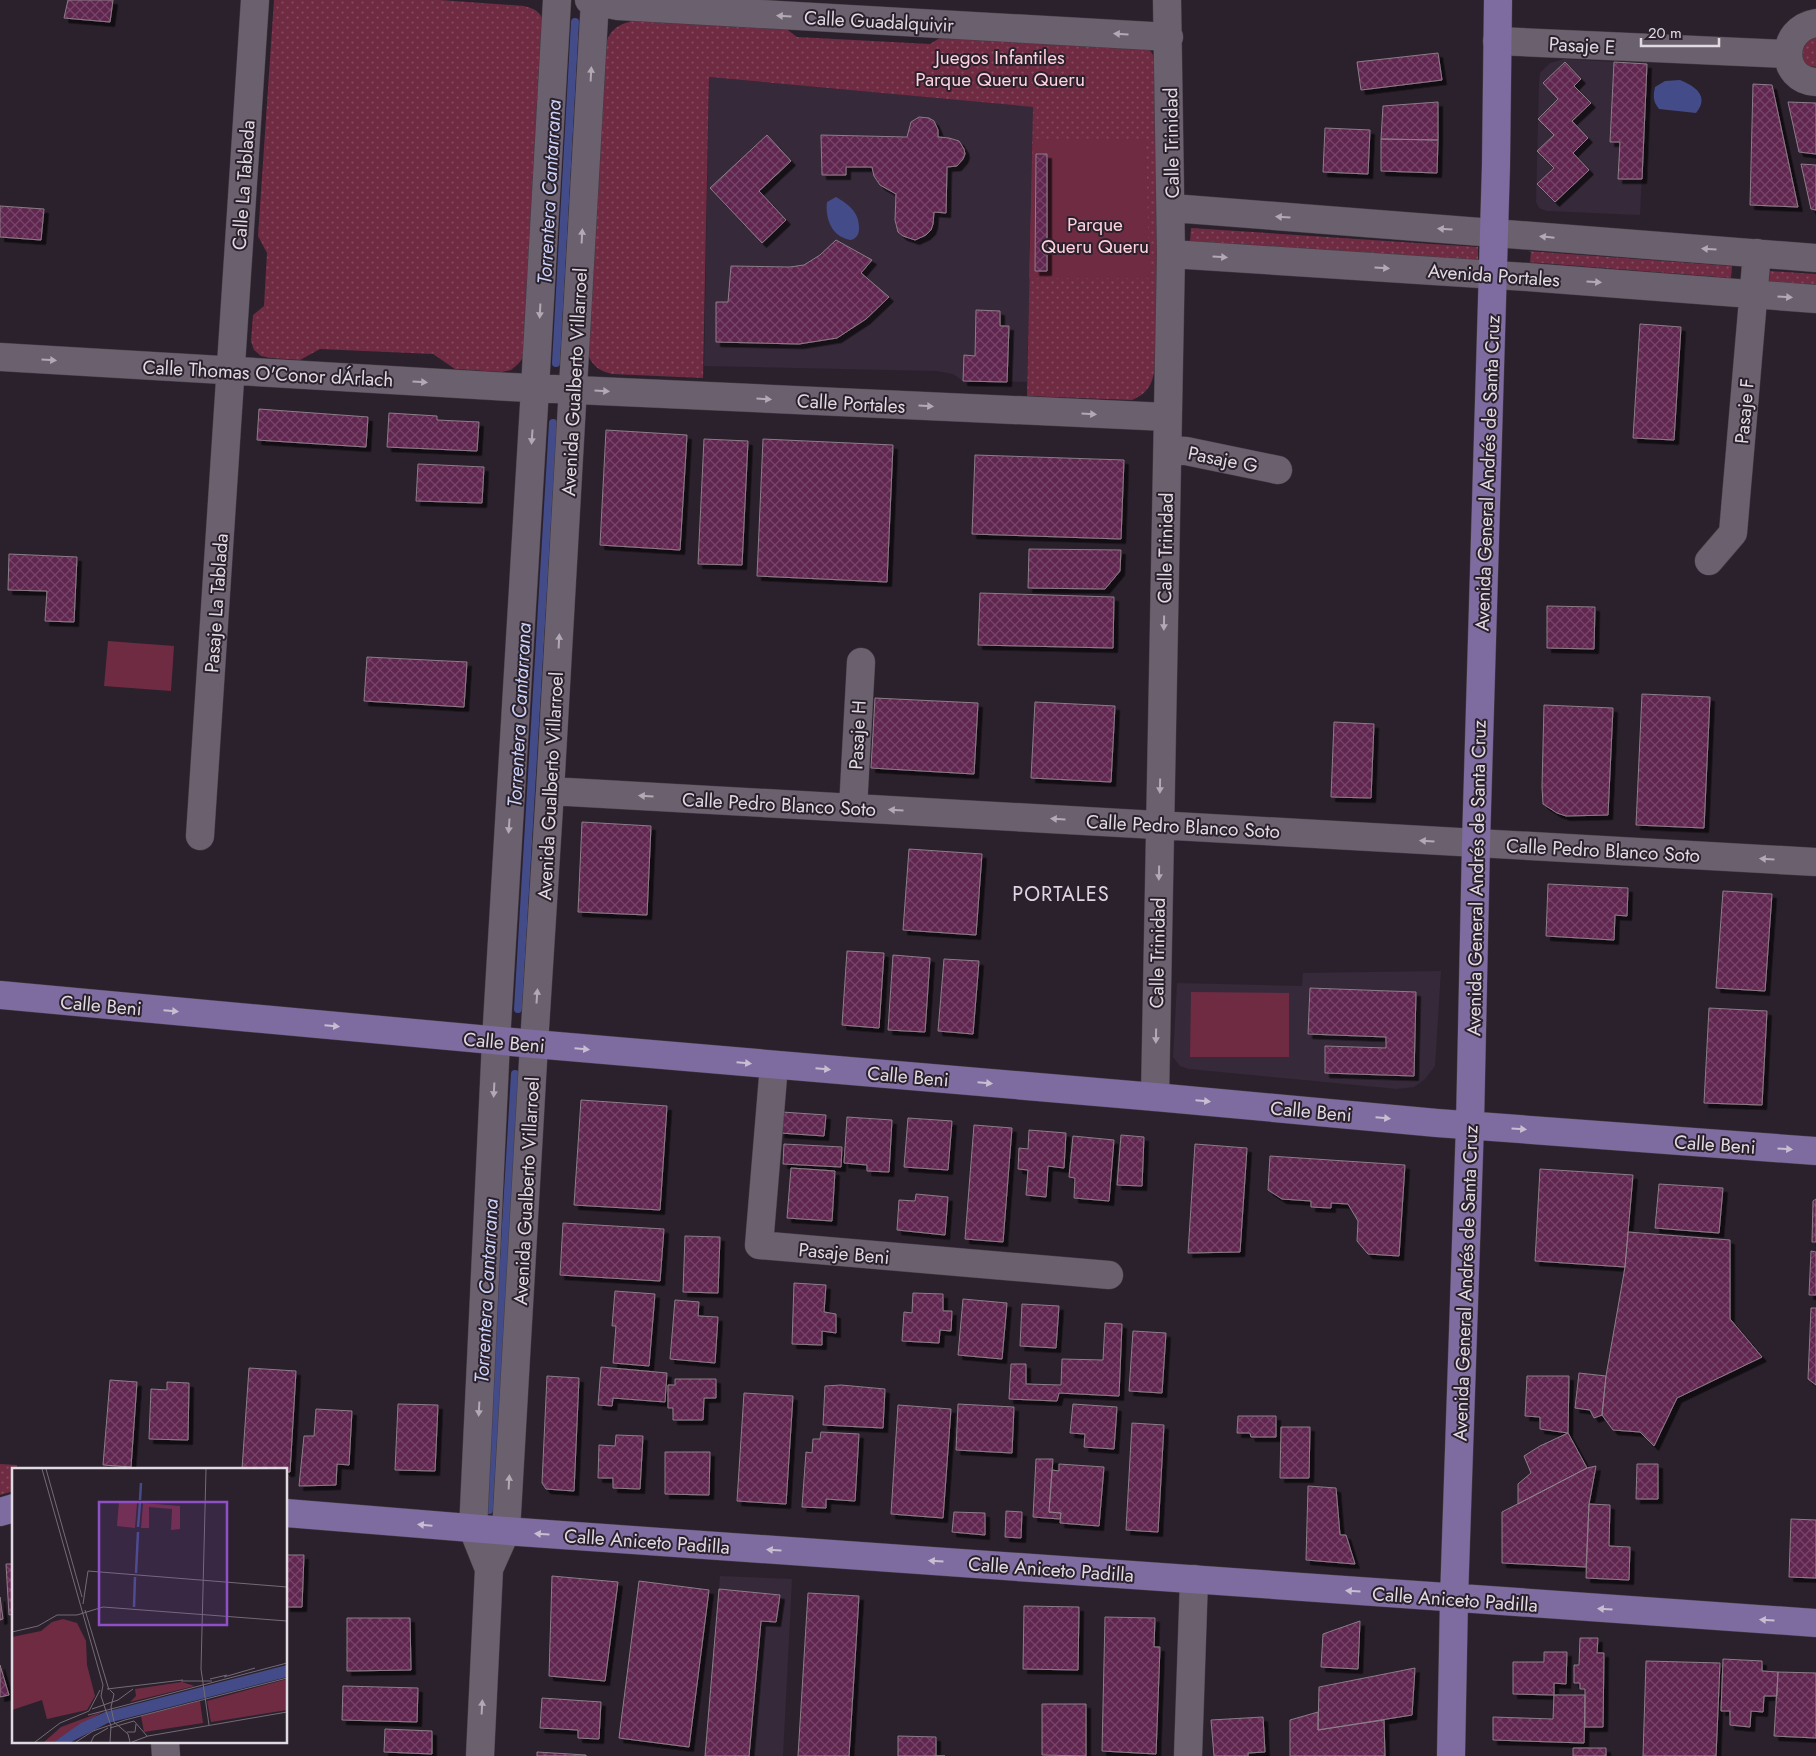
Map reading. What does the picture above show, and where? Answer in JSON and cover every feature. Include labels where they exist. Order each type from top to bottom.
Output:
[{"type":"main road","name":"Avenida General Andrés de Santa Cruz","points":[[1451,1756],[1496,165],[1498,0]]},
{"type":"main road","name":"Calle Beni","points":[[0,995],[774,1065],[1470,1124],[1816,1151]]},
{"type":"main road","name":"Calle Aniceto Padilla","points":[[288,1514],[1454,1599],[1816,1623]]},
{"type":"street","name":"Calle La Tablada","points":[[232,370],[255,0]]},
{"type":"street","name":"Avenida Gualberto Villarroel","points":[[489,1569],[473,1529],[496,1041],[536,388],[557,0]]},
{"type":"street","name":"Calle Guadalquivir","points":[[589,0],[628,7],[1169,37]]},
{"type":"street","name":"Avenida Gualberto Villarroel","points":[[480,1756],[489,1569],[506,1531],[595,0]]},
{"type":"street","name":"Calle Trinidad","points":[[1155,1097],[1172,208],[1167,0]]},
{"type":"street","points":[[1816,23],[1808,24],[1793,36],[1789,44],[1788,54],[1790,64],[1795,72],[1803,79],[1816,82]]},
{"type":"street","name":"Pasaje E","points":[[1497,41],[1788,54]]},
{"type":"street","points":[[1172,208],[1816,258]]},
{"type":"street","name":"Pasaje F","points":[[1709,561],[1733,533],[1757,253]]},
{"type":"street","name":"Avenida Portales","points":[[1171,254],[1816,299]]},
{"type":"street","name":"Calle Thomas O'Conor dÁrlach","points":[[0,357],[536,388]]},
{"type":"street","name":"Pasaje La Tablada","points":[[200,836],[232,370]]},
{"type":"street","name":"Calle Portales","points":[[536,388],[1167,417]]},
{"type":"street","name":"Pasaje G","points":[[1168,450],[1186,450],[1278,470]]},
{"type":"street","name":"Pasaje H","points":[[853,808],[861,662]]},
{"type":"street","name":"Calle Pedro Blanco Soto","points":[[550,791],[1816,862]]},
{"type":"street","name":"Pasaje Beni","points":[[774,1065],[759,1245],[1109,1275]]},
{"type":"street","points":[[1188,1756],[1194,1579]]},
{"type":"shaded area","points":[[1564,59],[1647,64],[1640,215],[1547,211],[1539,208],[1536,202],[1540,73],[1550,63]]},
{"type":"shaded area","points":[[709,77],[1034,107],[1027,382],[963,381],[953,374],[936,371],[704,366]]},
{"type":"shaded area","points":[[1441,971],[1435,1066],[1425,1079],[1414,1087],[1397,1089],[1189,1069],[1180,1066],[1173,1057],[1177,983],[1302,986],[1303,973]]},
{"type":"shaded area","points":[[720,1576],[792,1579],[783,1756],[705,1756]]},
{"type":"green space","points":[[274,0],[440,0],[524,6],[540,14],[544,24],[523,358],[511,370],[501,372],[455,369],[433,354],[320,349],[300,360],[261,356],[254,350],[251,341],[253,315],[264,306],[267,253],[258,236]]},
{"type":"green space","name":"Parque Queru Queru","points":[[635,20],[785,28],[797,37],[930,44],[943,36],[1149,49],[1157,65],[1159,218],[1155,368],[1146,391],[1132,400],[1027,396],[1033,107],[709,77],[703,378],[612,374],[597,368],[588,355],[604,50],[608,38],[614,29]]},
{"type":"green space","points":[[1816,34],[1816,67],[1808,66],[1803,62],[1800,47]]},
{"type":"green space","points":[[1146,139],[1149,278],[1029,278],[1033,140]]},
{"type":"green space","points":[[1191,228],[1478,247],[1478,261],[1190,242]]},
{"type":"green space","points":[[1528,251],[1732,266],[1731,278],[1527,262],[1530,262],[1531,252]]},
{"type":"green space","points":[[1770,271],[1816,274],[1816,286],[1769,282]]},
{"type":"green space","points":[[108,641],[174,646],[171,691],[104,686]]},
{"type":"green space","points":[[1191,992],[1289,993],[1289,1057],[1190,1057]]},
{"type":"green space","points":[[0,1464],[17,1465],[17,1468],[12,1468],[12,1492],[0,1495]]},
{"type":"water","points":[[1680,80],[1691,85],[1699,92],[1702,102],[1696,113],[1659,109],[1656,104],[1654,96],[1655,87],[1665,81]]},
{"type":"water","points":[[836,197],[849,206],[859,222],[859,231],[853,240],[839,236],[830,223],[827,202]]},
{"type":"building","points":[[68,0],[113,0],[110,22],[64,18]]},
{"type":"building","points":[[1438,53],[1442,80],[1361,90],[1357,62]]},
{"type":"building","points":[[1565,62],[1581,79],[1574,86],[1591,103],[1572,121],[1588,138],[1573,153],[1589,170],[1555,202],[1537,184],[1554,168],[1537,151],[1554,135],[1538,119],[1558,99],[1543,83]]},
{"type":"building","points":[[1614,62],[1647,64],[1642,179],[1618,179],[1620,142],[1610,142]]},
{"type":"building","points":[[1753,84],[1772,85],[1798,207],[1750,205]]},
{"type":"building","points":[[1438,102],[1438,140],[1381,139],[1383,106]]},
{"type":"building","points":[[1788,102],[1816,103],[1816,154],[1799,152]]},
{"type":"building","points":[[919,117],[929,118],[934,121],[938,130],[938,137],[959,141],[965,154],[957,166],[947,167],[946,213],[934,212],[931,230],[926,235],[915,240],[898,232],[895,220],[896,194],[880,185],[874,176],[872,167],[846,167],[846,175],[822,175],[821,135],[907,137],[911,122]]},
{"type":"building","points":[[1325,128],[1370,130],[1368,174],[1323,172]]},
{"type":"building","points":[[767,135],[791,161],[759,191],[786,220],[762,243],[710,188]]},
{"type":"building","points":[[1381,139],[1438,140],[1437,173],[1381,171]]},
{"type":"building","points":[[1036,154],[1047,154],[1047,271],[1035,271]]},
{"type":"building","points":[[1801,164],[1816,165],[1816,210],[1811,209]]},
{"type":"building","points":[[0,206],[44,209],[41,240],[0,237]]},
{"type":"building","points":[[836,240],[872,260],[861,273],[889,297],[866,319],[837,338],[799,344],[716,342],[716,302],[728,302],[731,266],[790,267],[804,265],[820,255]]},
{"type":"building","points":[[976,310],[1000,311],[1000,326],[1009,326],[1007,382],[963,381],[964,355],[975,356]]},
{"type":"building","points":[[1640,324],[1681,327],[1674,440],[1633,438]]},
{"type":"building","points":[[259,409],[368,417],[366,447],[257,440]]},
{"type":"building","points":[[389,413],[437,416],[437,420],[479,422],[477,451],[387,447]]},
{"type":"building","points":[[606,430],[687,435],[680,550],[600,545]]},
{"type":"building","points":[[704,439],[748,441],[742,565],[698,564]]},
{"type":"building","points":[[763,439],[893,445],[887,582],[757,576]]},
{"type":"building","points":[[975,455],[1124,460],[1121,539],[972,534]]},
{"type":"building","points":[[418,464],[484,467],[482,503],[416,501]]},
{"type":"building","points":[[1029,549],[1121,550],[1120,571],[1105,589],[1028,588]]},
{"type":"building","points":[[9,554],[77,557],[74,622],[45,621],[47,591],[8,590]]},
{"type":"building","points":[[980,593],[1114,597],[1113,648],[978,645]]},
{"type":"building","points":[[1547,606],[1595,607],[1594,649],[1547,648]]},
{"type":"building","points":[[367,657],[467,662],[464,707],[364,701]]},
{"type":"building","points":[[1642,694],[1710,697],[1704,828],[1636,825]]},
{"type":"building","points":[[875,698],[978,703],[974,774],[871,768]]},
{"type":"building","points":[[1035,702],[1115,706],[1111,782],[1031,778]]},
{"type":"building","points":[[1544,705],[1613,708],[1608,815],[1566,816],[1557,813],[1543,804]]},
{"type":"building","points":[[1334,722],[1374,724],[1371,798],[1331,797]]},
{"type":"building","points":[[582,822],[651,826],[647,915],[578,912]]},
{"type":"building","points":[[909,849],[982,854],[976,935],[903,930]]},
{"type":"building","points":[[1548,884],[1628,888],[1627,916],[1615,915],[1614,940],[1546,936]]},
{"type":"building","points":[[1723,891],[1772,894],[1765,991],[1716,988]]},
{"type":"building","points":[[847,951],[884,953],[879,1028],[842,1025]]},
{"type":"building","points":[[893,955],[930,958],[925,1032],[888,1030]]},
{"type":"building","points":[[944,959],[979,961],[973,1034],[938,1031]]},
{"type":"building","points":[[1310,988],[1416,992],[1414,1076],[1325,1073],[1325,1046],[1386,1048],[1386,1037],[1308,1034]]},
{"type":"building","points":[[1709,1008],[1767,1011],[1762,1105],[1704,1103]]},
{"type":"building","points":[[581,1100],[667,1106],[660,1210],[574,1205]]},
{"type":"building","points":[[782,1112],[826,1115],[824,1136],[780,1133]]},
{"type":"building","points":[[847,1117],[892,1120],[889,1172],[867,1171],[867,1165],[844,1163]]},
{"type":"building","points":[[908,1118],[952,1121],[948,1170],[904,1167]]},
{"type":"building","points":[[974,1125],[1012,1128],[1003,1242],[965,1239]]},
{"type":"building","points":[[1029,1130],[1066,1133],[1064,1168],[1048,1166],[1046,1197],[1026,1195],[1028,1170],[1018,1169],[1019,1148],[1028,1149]]},
{"type":"building","points":[[1121,1135],[1144,1137],[1142,1186],[1117,1185]]},
{"type":"building","points":[[1073,1136],[1114,1140],[1109,1201],[1074,1198],[1075,1178],[1069,1177]]},
{"type":"building","points":[[784,1144],[842,1147],[841,1167],[783,1164]]},
{"type":"building","points":[[1195,1144],[1247,1148],[1240,1252],[1188,1253]]},
{"type":"building","points":[[1270,1156],[1405,1165],[1399,1256],[1368,1254],[1357,1241],[1358,1221],[1348,1204],[1331,1203],[1331,1208],[1311,1207],[1311,1201],[1282,1199],[1268,1190]]},
{"type":"building","points":[[791,1168],[835,1171],[832,1221],[787,1218]]},
{"type":"building","points":[[1540,1169],[1633,1175],[1625,1267],[1535,1261]]},
{"type":"building","points":[[1659,1184],[1723,1188],[1719,1233],[1655,1228]]},
{"type":"building","points":[[916,1194],[948,1197],[945,1235],[897,1230],[899,1200],[915,1201]]},
{"type":"building","points":[[1816,1199],[1816,1242],[1812,1242],[1813,1201]]},
{"type":"building","points":[[563,1223],[664,1229],[660,1281],[560,1275]]},
{"type":"building","points":[[1628,1232],[1730,1240],[1730,1319],[1762,1357],[1677,1398],[1654,1446],[1640,1432],[1613,1430],[1602,1415],[1606,1376],[1625,1267]]},
{"type":"building","points":[[685,1236],[720,1237],[718,1293],[683,1292]]},
{"type":"building","points":[[1811,1251],[1816,1252],[1816,1295],[1809,1295]]},
{"type":"building","points":[[794,1283],[826,1285],[824,1312],[836,1314],[836,1333],[822,1331],[822,1345],[792,1344]]},
{"type":"building","points":[[615,1291],[655,1294],[649,1366],[613,1363],[616,1326],[612,1326]]},
{"type":"building","points":[[913,1293],[943,1294],[943,1311],[952,1311],[951,1331],[940,1330],[939,1343],[902,1341],[904,1312],[912,1313]]},
{"type":"building","points":[[963,1299],[1007,1303],[1002,1359],[958,1355]]},
{"type":"building","points":[[675,1300],[699,1302],[698,1316],[718,1317],[715,1363],[670,1359]]},
{"type":"building","points":[[1022,1304],[1059,1306],[1056,1348],[1020,1346]]},
{"type":"building","points":[[1811,1308],[1816,1308],[1816,1385],[1808,1379]]},
{"type":"building","points":[[1105,1323],[1122,1324],[1119,1396],[1059,1393],[1057,1401],[1009,1399],[1011,1364],[1026,1364],[1026,1384],[1061,1385],[1062,1359],[1103,1360]]},
{"type":"building","points":[[1133,1331],[1166,1333],[1162,1393],[1129,1391]]},
{"type":"building","points":[[601,1367],[667,1373],[665,1402],[613,1398],[612,1406],[598,1405]]},
{"type":"building","points":[[249,1368],[296,1371],[290,1472],[288,1472],[288,1468],[242,1468]]},
{"type":"building","points":[[1579,1373],[1606,1376],[1602,1415],[1594,1418],[1590,1410],[1575,1408]]},
{"type":"building","points":[[547,1376],[579,1378],[574,1491],[546,1489],[542,1483]]},
{"type":"building","points":[[1527,1376],[1569,1376],[1568,1433],[1540,1429],[1540,1417],[1525,1416]]},
{"type":"building","points":[[675,1379],[716,1379],[716,1398],[704,1398],[703,1420],[673,1420],[673,1408],[668,1408],[668,1385],[675,1385]]},
{"type":"building","points":[[110,1380],[137,1382],[131,1467],[103,1465]]},
{"type":"building","points":[[167,1382],[189,1383],[188,1440],[149,1439],[151,1389],[167,1390]]},
{"type":"building","points":[[841,1385],[885,1389],[883,1428],[823,1425],[825,1386]]},
{"type":"building","points":[[744,1393],[793,1396],[786,1504],[737,1501]]},
{"type":"building","points":[[398,1404],[438,1405],[435,1471],[395,1470]]},
{"type":"building","points":[[958,1404],[1014,1407],[1012,1453],[956,1450]]},
{"type":"building","points":[[1073,1404],[1117,1407],[1114,1449],[1084,1447],[1085,1434],[1070,1433]]},
{"type":"building","points":[[898,1405],[951,1409],[943,1518],[891,1514]]},
{"type":"building","points":[[316,1409],[352,1411],[349,1465],[337,1464],[336,1485],[299,1486],[304,1436],[314,1436]]},
{"type":"building","points":[[1238,1416],[1276,1416],[1276,1437],[1251,1437],[1250,1433],[1237,1433]]},
{"type":"building","points":[[1132,1423],[1164,1425],[1158,1532],[1126,1530]]},
{"type":"building","points":[[1281,1427],[1310,1427],[1309,1478],[1280,1478]]},
{"type":"building","points":[[821,1432],[859,1434],[855,1501],[826,1499],[826,1508],[802,1507],[806,1452],[812,1453],[813,1439],[820,1439]]},
{"type":"building","points":[[1568,1433],[1587,1468],[1518,1504],[1518,1484],[1531,1473],[1524,1456]]},
{"type":"building","points":[[616,1435],[643,1436],[640,1489],[613,1488],[613,1478],[598,1478],[599,1445],[615,1446]]},
{"type":"building","points":[[665,1452],[710,1452],[709,1495],[665,1494]]},
{"type":"building","points":[[1036,1459],[1053,1459],[1049,1512],[1061,1513],[1060,1519],[1033,1517]]},
{"type":"building","points":[[1059,1464],[1104,1467],[1099,1526],[1060,1523],[1061,1513],[1049,1512],[1052,1470],[1059,1471]]},
{"type":"building","points":[[1637,1464],[1658,1464],[1658,1499],[1636,1499]]},
{"type":"building","points":[[1596,1466],[1589,1504],[1586,1567],[1502,1563],[1502,1512],[1587,1468]]},
{"type":"building","points":[[1308,1486],[1336,1488],[1340,1535],[1346,1535],[1355,1564],[1306,1560]]},
{"type":"building","points":[[1589,1504],[1610,1505],[1609,1546],[1630,1547],[1629,1580],[1586,1578]]},
{"type":"building","points":[[1006,1511],[1022,1512],[1021,1538],[1005,1537]]},
{"type":"building","points":[[954,1512],[985,1513],[985,1535],[952,1532]]},
{"type":"building","points":[[1791,1519],[1816,1520],[1816,1578],[1789,1577]]},
{"type":"building","points":[[288,1555],[304,1555],[302,1607],[288,1607]]},
{"type":"building","points":[[6,1564],[12,1564],[12,1614],[9,1615]]},
{"type":"building","points":[[552,1576],[618,1582],[605,1681],[549,1676]]},
{"type":"building","points":[[639,1581],[709,1590],[689,1747],[619,1738]]},
{"type":"building","points":[[719,1589],[780,1595],[776,1622],[761,1621],[749,1756],[705,1756]]},
{"type":"building","points":[[808,1593],[859,1596],[849,1756],[798,1756]]},
{"type":"building","points":[[0,1597],[3,1619],[0,1620]]},
{"type":"building","points":[[1024,1606],[1079,1607],[1078,1670],[1023,1669]]},
{"type":"building","points":[[1105,1617],[1155,1618],[1154,1647],[1160,1647],[1156,1754],[1102,1751]]},
{"type":"building","points":[[347,1618],[410,1618],[411,1670],[347,1671]]},
{"type":"building","points":[[1360,1621],[1358,1669],[1321,1667],[1323,1634]]},
{"type":"building","points":[[1580,1638],[1598,1638],[1597,1653],[1604,1653],[1603,1727],[1585,1727],[1585,1689],[1580,1689],[1580,1683],[1574,1683],[1574,1665],[1579,1665]]},
{"type":"building","points":[[1544,1652],[1567,1652],[1566,1684],[1554,1683],[1554,1695],[1513,1694],[1513,1662],[1544,1662]]},
{"type":"building","points":[[1723,1659],[1762,1661],[1762,1671],[1778,1672],[1777,1696],[1764,1696],[1763,1712],[1751,1711],[1750,1727],[1730,1725],[1730,1711],[1721,1711]]},
{"type":"building","points":[[1646,1661],[1720,1663],[1716,1756],[1643,1756]]},
{"type":"building","points":[[0,1665],[9,1695],[0,1697]]},
{"type":"building","points":[[1415,1668],[1412,1715],[1318,1730],[1319,1687]]},
{"type":"building","points":[[1778,1672],[1816,1673],[1816,1738],[1774,1736]]},
{"type":"building","points":[[343,1686],[418,1688],[417,1722],[342,1720]]},
{"type":"building","points":[[1554,1695],[1585,1695],[1584,1743],[1493,1740],[1493,1717],[1553,1719]]},
{"type":"building","points":[[542,1698],[601,1702],[599,1739],[578,1738],[578,1730],[540,1728]]},
{"type":"building","points":[[1042,1704],[1086,1704],[1086,1756],[1042,1755]]},
{"type":"building","points":[[1318,1712],[1318,1730],[1384,1720],[1385,1756],[1290,1756],[1290,1720]]},
{"type":"building","points":[[1263,1717],[1265,1752],[1248,1753],[1248,1756],[1214,1756],[1211,1720]]},
{"type":"building","points":[[385,1729],[432,1731],[432,1754],[384,1752]]},
{"type":"building","points":[[898,1736],[936,1737],[936,1756],[898,1756]]},
{"type":"building","points":[[1573,1748],[1606,1748],[1606,1756],[1573,1756]]},
{"type":"building","points":[[537,1752],[586,1755],[586,1756],[537,1756]]},
{"type":"waterway","name":"Torrentera Cantarrana","points":[[556,363],[575,22]]},
{"type":"waterway","name":"Torrentera Cantarrana","points":[[518,1009],[553,423]]},
{"type":"waterway","name":"Torrentera Cantarrana","points":[[489,1510],[515,1074]]},
{"type":"district","name":"PORTALES","points":[[1061,894]]},
{"type":"park label","name":"Juegos Infantiles Parque Queru Queru","points":[[1000,68]]}]
